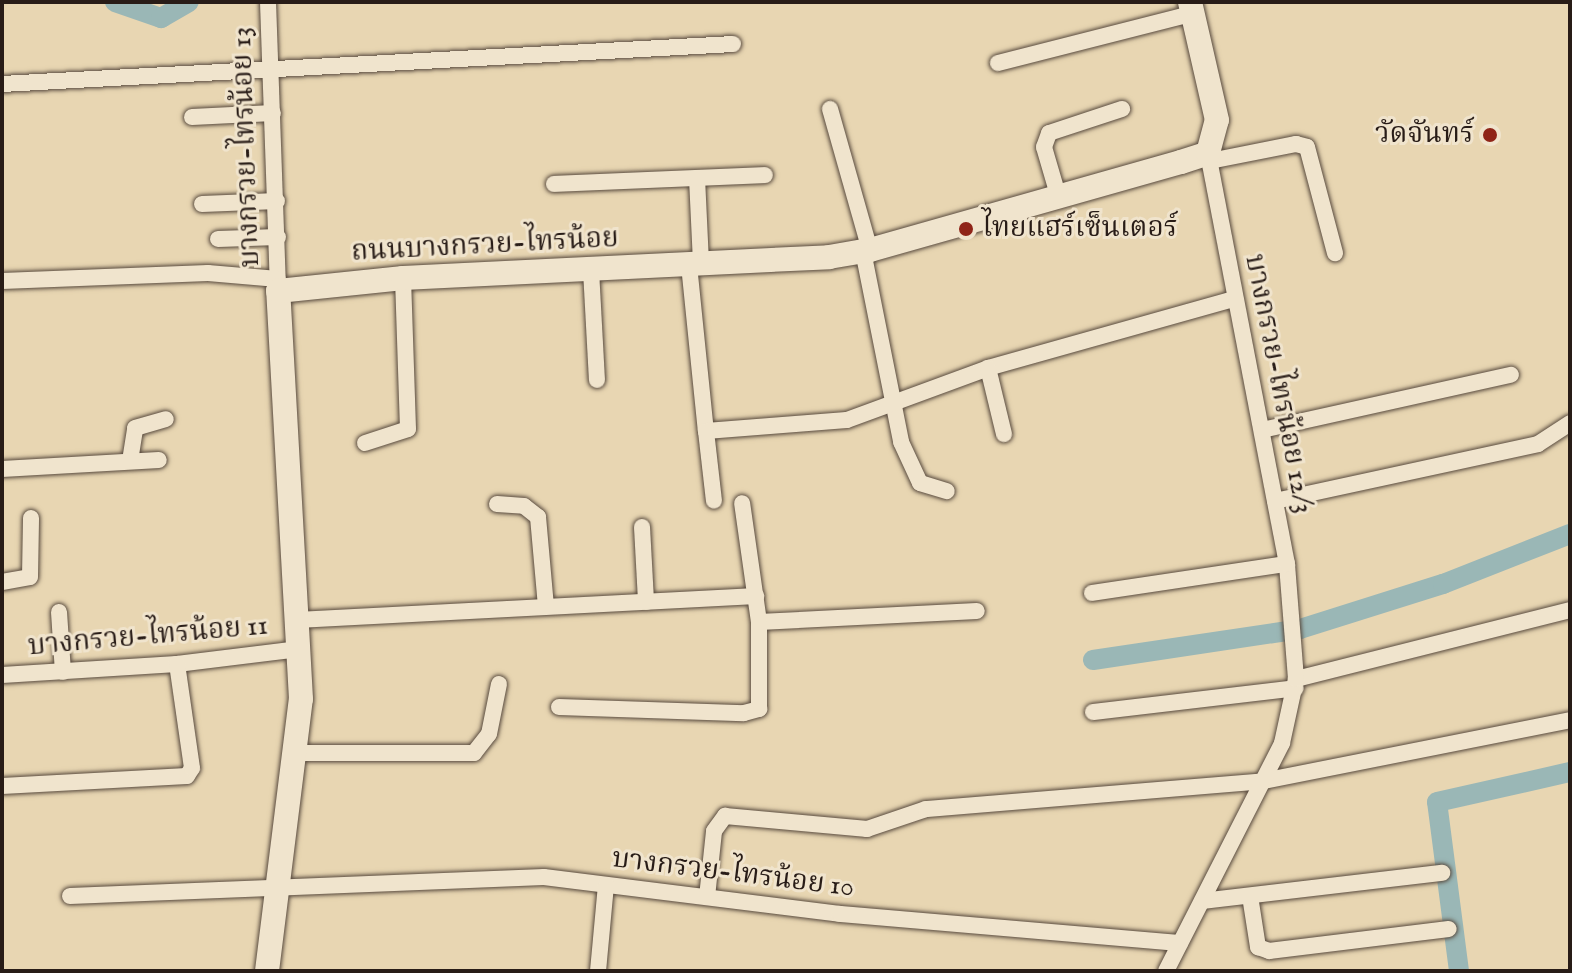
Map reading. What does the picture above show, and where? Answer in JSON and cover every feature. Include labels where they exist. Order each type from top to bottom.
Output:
[{"type":"main road","points":[[1192,7],[1215,100],[1216,135],[1209,157]]},
{"type":"main road","name":"ถนนบางกรวย-ไทรน้อย","points":[[278,275],[403,278],[695,265],[867,251],[1058,195],[1209,157]]},
{"type":"main road","points":[[267,971],[298,753],[299,649],[278,275]]},
{"type":"street","name":"บางกรวย-ไทรน้อย 13","points":[[268,2],[278,275]]},
{"type":"street","points":[[998,63],[1192,7]]},
{"type":"street","points":[[2,84],[733,44]]},
{"type":"street","points":[[830,109],[867,251],[892,406],[915,475],[930,488],[947,491]]},
{"type":"street","points":[[1058,195],[1044,147],[1049,133],[1122,109]]},
{"type":"street","points":[[192,117],[273,113]]},
{"type":"street","points":[[1209,157],[1296,144],[1307,147],[1335,253]]},
{"type":"street","name":"บางกรวย-ไทรน้อย 12/3","points":[[1166,971],[1289,724],[1296,683],[1295,631],[1287,564],[1233,299],[1209,157]]},
{"type":"street","points":[[554,184],[765,175]]},
{"type":"street","points":[[697,178],[695,265],[714,501]]},
{"type":"street","points":[[202,204],[277,201]]},
{"type":"street","points":[[218,239],[278,237]]},
{"type":"street","points":[[591,270],[597,380]]},
{"type":"street","points":[[2,281],[208,273],[278,275]]},
{"type":"street","points":[[365,443],[408,429],[403,278]]},
{"type":"street","points":[[706,431],[847,420],[892,406],[911,393],[988,368],[1233,299]]},
{"type":"street","points":[[988,368],[1004,434]]},
{"type":"street","points":[[1262,430],[1511,375]]},
{"type":"street","points":[[130,461],[135,428],[166,419]]},
{"type":"street","points":[[1275,501],[1538,444],[1570,423]]},
{"type":"street","points":[[2,469],[159,460]]},
{"type":"street","points":[[559,707],[755,713],[761,703],[759,622],[742,503]]},
{"type":"street","points":[[497,504],[524,506],[538,517],[546,606]]},
{"type":"street","points":[[2,582],[30,577],[31,518]]},
{"type":"street","points":[[642,527],[646,602]]},
{"type":"street","points":[[1092,593],[1287,564]]},
{"type":"street","points":[[297,620],[756,596]]},
{"type":"street","points":[[1093,712],[1296,683],[1570,610]]},
{"type":"street","points":[[759,622],[977,611]]},
{"type":"street","points":[[59,612],[63,672]]},
{"type":"street","name":"บางกรวย-ไทรน้อย 11","points":[[2,675],[177,664],[299,649]]},
{"type":"street","points":[[2,786],[187,776],[192,768],[177,664]]},
{"type":"street","points":[[298,753],[474,753],[489,734],[499,684]]},
{"type":"street","points":[[707,897],[714,831],[725,816],[867,829],[926,809],[1263,781],[1570,720]]},
{"type":"street","points":[[1202,901],[1442,873]]},
{"type":"street","name":"บางกรวย-ไทรน้อย 10","points":[[70,896],[517,876],[1180,943]]},
{"type":"street","points":[[598,971],[606,885]]},
{"type":"street","points":[[1250,896],[1258,947],[1269,951],[1449,929]]},
{"type":"waterway","points":[[115,2],[161,18],[189,2]]},
{"type":"waterway","points":[[1093,660],[1300,629],[1443,584],[1570,534]]},
{"type":"waterway","points":[[1459,971],[1437,802],[1570,772]]},
{"type":"place","name":"วัดจันทร์","points":[[1490,135]]},
{"type":"place","name":"ไทยแฮร์เซ็นเตอร์","points":[[966,229]]}]
